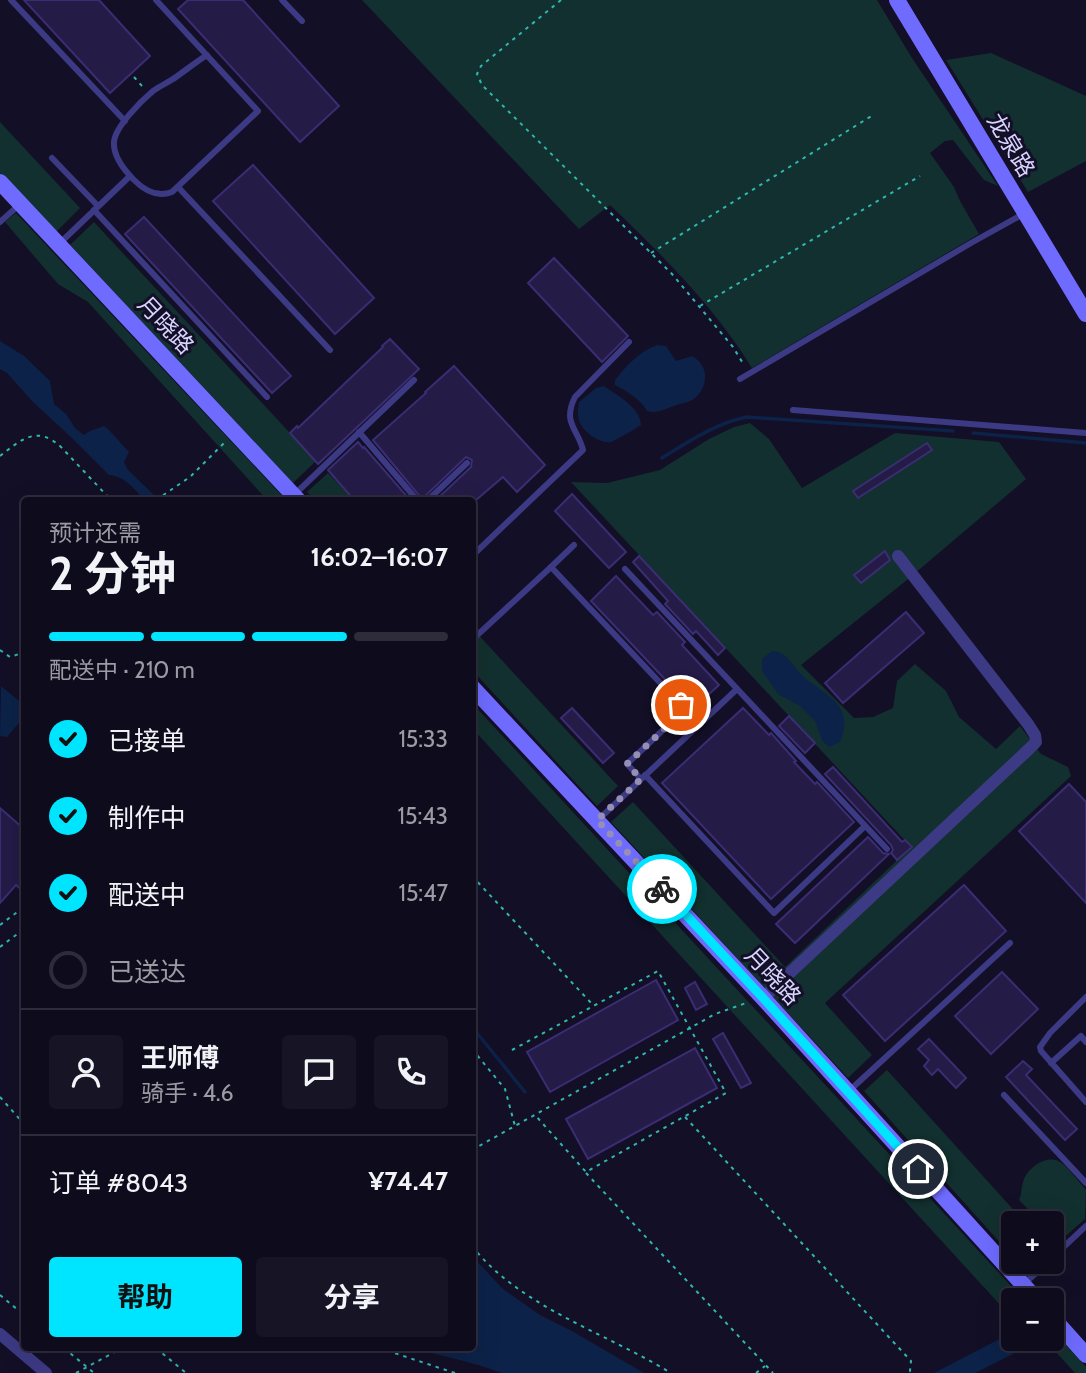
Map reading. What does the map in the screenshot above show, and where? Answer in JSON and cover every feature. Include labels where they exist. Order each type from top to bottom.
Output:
[{"type":"street","name":"龙泉路","points":[[897,0],[1086,314]]},
{"type":"street","name":"月晓路","points":[[0,182],[295,497]]},
{"type":"street","points":[[763,998],[1036,742],[1028,724],[898,556]]},
{"type":"street","name":"月晓路","points":[[476,691],[763,998],[1026,1288]]},
{"type":"street","points":[[1064,1330],[1086,1354]]},
{"type":"street","points":[[0,1334],[46,1373]]},
{"type":"lane","points":[[11,0],[125,121]]},
{"type":"lane","points":[[156,0],[207,55],[258,111],[172,192],[164,195],[154,193],[141,187],[119,162],[114,142],[117,133],[150,95],[207,55]]},
{"type":"lane","points":[[282,0],[302,21]]},
{"type":"lane","points":[[52,158],[267,397]]},
{"type":"lane","points":[[58,244],[130,176]]},
{"type":"lane","points":[[178,187],[330,349]]},
{"type":"lane","points":[[0,222],[20,203]]},
{"type":"lane","points":[[740,379],[1025,213]]},
{"type":"lane","points":[[476,552],[583,450],[571,426],[572,404],[575,397],[629,342]]},
{"type":"lane","points":[[297,497],[359,432],[414,380]]},
{"type":"lane","points":[[793,410],[1086,433]]},
{"type":"lane","points":[[359,432],[414,497]]},
{"type":"lane","points":[[431,497],[467,463]]},
{"type":"lane","points":[[476,636],[574,545]]},
{"type":"lane","points":[[551,567],[681,705],[682,712],[627,764],[643,777],[774,913],[865,826]]},
{"type":"lane","points":[[625,569],[887,849]]},
{"type":"lane","points":[[597,820],[737,689]]},
{"type":"lane","points":[[848,1092],[1010,943]]},
{"type":"lane","points":[[1086,997],[1064,1017],[1040,1047],[1086,1102]]},
{"type":"lane","points":[[1051,1063],[1081,1036],[1086,1041]]},
{"type":"lane","points":[[1004,1096],[1086,1183]]},
{"type":"lane","points":[[1064,1247],[1086,1226]]},
{"type":"lane","points":[[1023,1285],[1035,1274]]},
{"type":"path","points":[[561,0],[481,66],[477,74],[482,85],[672,274],[733,348],[749,374]]},
{"type":"path","points":[[134,77],[150,95]]},
{"type":"path","points":[[650,253],[873,115]]},
{"type":"path","points":[[699,307],[920,176]]},
{"type":"path","points":[[161,497],[190,478],[234,432]]},
{"type":"path","points":[[0,456],[27,437],[46,437],[54,441],[108,497]]},
{"type":"path","points":[[0,650],[10,657],[21,652]]},
{"type":"path","points":[[476,880],[593,1005]]},
{"type":"path","points":[[0,925],[21,909]]},
{"type":"path","points":[[0,947],[21,931]]},
{"type":"path","points":[[512,1050],[659,971],[726,1093],[586,1172]]},
{"type":"path","points":[[476,1148],[715,1014],[763,998]]},
{"type":"path","points":[[476,1054],[505,1090],[515,1126]]},
{"type":"path","points":[[0,1097],[21,1121]]},
{"type":"path","points":[[535,1115],[773,1373]]},
{"type":"path","points":[[685,1116],[911,1362],[910,1371],[907,1373]]},
{"type":"path","points":[[476,1251],[507,1280],[545,1305],[670,1373]]},
{"type":"path","points":[[0,1295],[21,1312]]},
{"type":"path","points":[[68,1351],[94,1373]]},
{"type":"path","points":[[76,1373],[116,1351]]},
{"type":"path","points":[[160,1351],[186,1373]]},
{"type":"path","points":[[388,1351],[455,1373]]},
{"type":"path","points":[[756,1373],[766,1366]]},
{"type":"green space","points":[[362,0],[877,0],[912,58],[998,186],[984,180],[953,140],[945,141],[930,153],[954,187],[979,234],[752,368],[704,302],[610,205],[579,229]]},
{"type":"green space","points":[[991,53],[1086,96],[1086,161],[1028,192],[946,60]]},
{"type":"green space","points":[[0,122],[80,208],[56,232],[0,173]]},
{"type":"green space","points":[[16,213],[283,497],[264,497],[88,302],[58,284],[5,222]]},
{"type":"green space","points":[[94,222],[316,461],[293,483],[70,245]]},
{"type":"green space","points":[[750,423],[769,439],[802,488],[895,433],[999,442],[1026,479],[801,665],[854,718],[873,717],[893,708],[897,681],[915,664],[946,691],[959,717],[996,749],[1020,726],[1041,754],[1068,767],[1071,776],[825,1003],[872,1055],[848,1078],[611,822],[633,802],[785,967],[911,847],[571,482],[607,483],[660,470],[709,439]]},
{"type":"green space","points":[[328,473],[351,497],[312,497],[307,492]]},
{"type":"green space","points":[[476,632],[618,786],[597,806],[476,674]]},
{"type":"green space","points":[[476,707],[1013,1288],[1001,1288],[1001,1306],[476,732]]},
{"type":"green space","points":[[887,1070],[1015,1211],[1001,1211],[1001,1244],[864,1091]]},
{"type":"green space","points":[[1055,1160],[1063,1164],[1086,1190],[1085,1219],[1064,1237],[1064,1211],[1026,1211],[1028,1209],[1019,1200],[1026,1174],[1044,1161]]},
{"type":"green space","points":[[1064,1343],[1086,1367],[1086,1373],[1075,1373],[1055,1351],[1064,1351]]},
{"type":"water","points":[[0,341],[24,356],[50,381],[54,404],[66,414],[75,428],[84,435],[104,426],[108,429],[129,452],[124,462],[128,470],[155,496],[141,497],[124,480],[109,475],[0,369]]},
{"type":"water","points":[[657,345],[666,346],[676,361],[692,356],[698,360],[704,370],[705,382],[693,400],[651,412],[615,385],[615,380],[634,360]]},
{"type":"water","points":[[604,386],[633,407],[641,425],[611,442],[592,436],[581,424],[578,416],[579,402],[596,388]]},
{"type":"water","points":[[772,651],[785,656],[841,709],[844,729],[840,742],[830,747],[823,742],[815,721],[800,706],[778,694],[762,671],[762,659]]},
{"type":"water","points":[[1,686],[21,703],[21,721],[7,737],[0,736]]},
{"type":"water","points":[[476,1260],[503,1289],[540,1315],[644,1373],[502,1373],[426,1351],[476,1351]]},
{"type":"water","points":[[1001,1338],[1001,1351],[1019,1351],[975,1373],[934,1373]]},
{"type":"building","points":[[24,0],[99,0],[150,56],[110,93]]},
{"type":"building","points":[[188,0],[243,0],[339,106],[300,142],[178,9]]},
{"type":"building","points":[[253,165],[374,298],[335,334],[213,201]]},
{"type":"building","points":[[144,217],[291,376],[272,393],[125,234]]},
{"type":"building","points":[[554,258],[628,336],[602,362],[528,283]]},
{"type":"building","points":[[390,339],[419,369],[318,464],[290,433]]},
{"type":"building","points":[[454,366],[545,465],[517,492],[503,477],[476,500],[476,497],[439,497],[471,467],[472,460],[466,457],[424,497],[420,497],[373,440]]},
{"type":"building","points":[[358,442],[407,497],[351,497],[328,470]]},
{"type":"building","points":[[927,443],[932,450],[858,498],[853,491]]},
{"type":"building","points":[[572,494],[626,552],[609,568],[555,511]]},
{"type":"building","points":[[885,551],[890,560],[861,583],[854,575]]},
{"type":"building","points":[[639,556],[725,648],[718,655],[696,631],[693,634],[665,604],[668,601],[633,562]]},
{"type":"building","points":[[616,576],[653,615],[657,612],[685,642],[682,645],[719,685],[693,709],[591,601]]},
{"type":"building","points":[[906,612],[924,633],[843,703],[825,683]]},
{"type":"building","points":[[572,708],[614,753],[603,763],[561,718]]},
{"type":"building","points":[[743,708],[769,735],[771,733],[796,761],[794,762],[815,784],[817,782],[854,822],[771,899],[662,783]]},
{"type":"building","points":[[789,716],[815,743],[805,753],[779,726]]},
{"type":"building","points":[[833,767],[902,842],[905,840],[912,847],[897,860],[891,853],[891,845],[825,774]]},
{"type":"building","points":[[1069,784],[1086,802],[1086,903],[1019,831]]},
{"type":"building","points":[[0,808],[21,826],[21,889],[16,885],[0,903]]},
{"type":"building","points":[[868,837],[883,853],[889,854],[795,943],[776,924]]},
{"type":"building","points":[[964,885],[1006,931],[885,1041],[843,995]]},
{"type":"building","points":[[1002,972],[1038,1009],[991,1054],[955,1016]]},
{"type":"building","points":[[656,980],[678,1020],[550,1092],[527,1052]]},
{"type":"building","points":[[695,982],[707,1004],[696,1010],[685,988]]},
{"type":"building","points":[[723,1033],[751,1083],[741,1088],[713,1039]]},
{"type":"building","points":[[929,1039],[966,1078],[956,1088],[938,1069],[932,1075],[924,1066],[929,1060],[918,1049]]},
{"type":"building","points":[[695,1048],[717,1088],[588,1159],[566,1119]]},
{"type":"building","points":[[1023,1061],[1032,1069],[1026,1075],[1077,1129],[1065,1140],[1006,1077]]},
{"type":"waterway","points":[[662,458],[713,428],[747,417],[953,431]]},
{"type":"waterway","points":[[973,433],[1086,443]]},
{"type":"waterway","points":[[476,1032],[525,1092]]},
{"type":"way so far","points":[[662,889],[597,820],[641,779],[627,764],[682,712],[681,705]]},
{"type":"route","points":[[662,889],[918,1169]]}]
